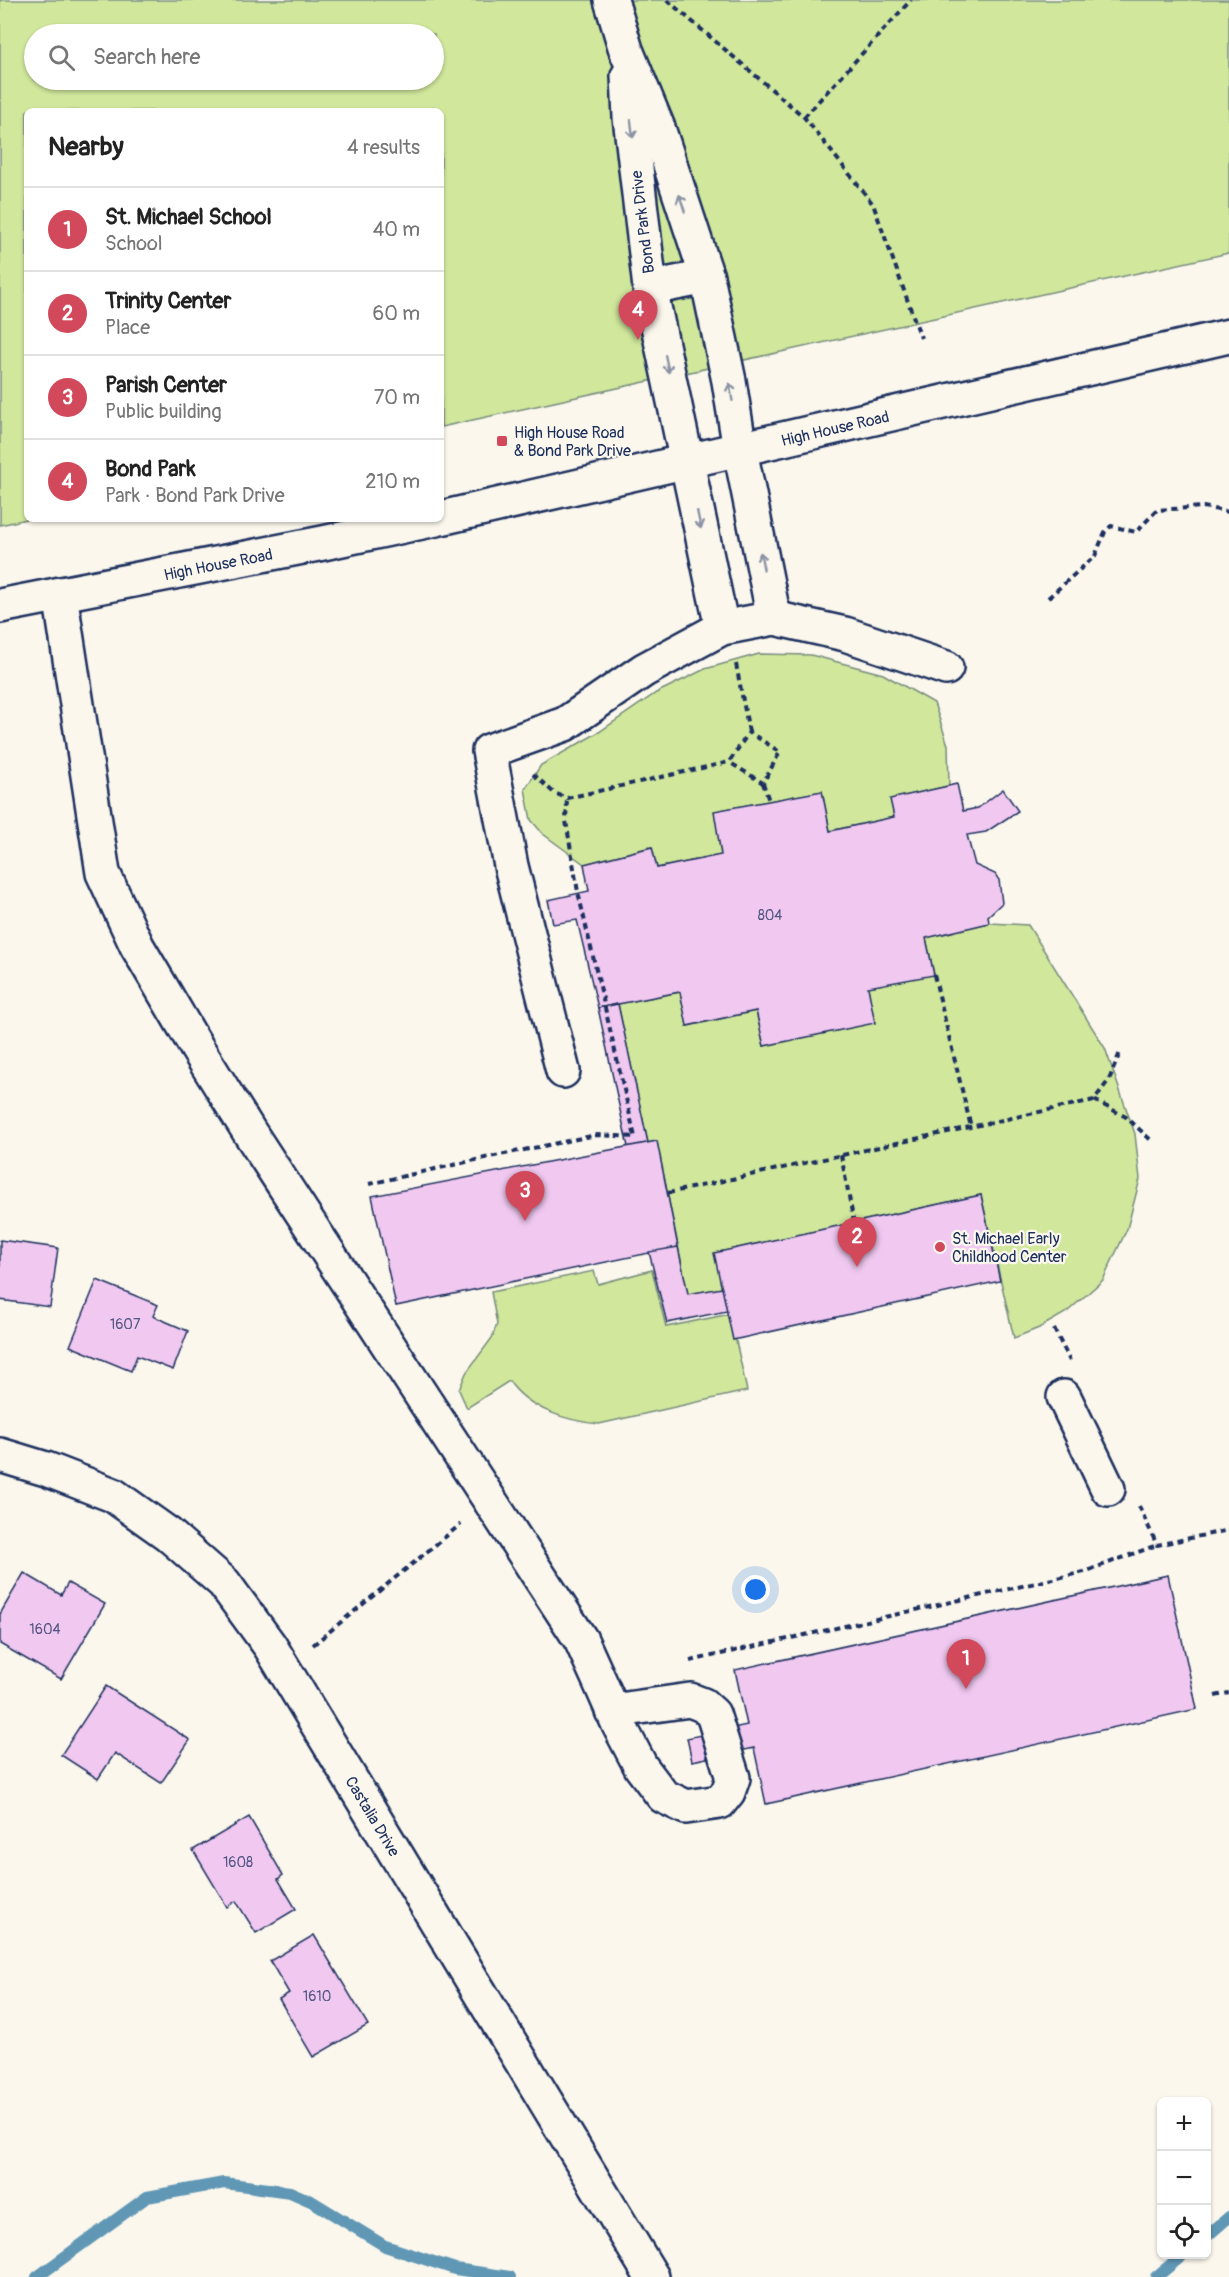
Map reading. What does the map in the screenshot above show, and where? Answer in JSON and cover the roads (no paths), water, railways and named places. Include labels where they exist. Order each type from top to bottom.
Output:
[{"type":"street","name":"Bond Park Drive","points":[[611,0],[626,50],[658,128],[707,277],[774,618]]},
{"type":"street","name":"Bond Park Drive","points":[[626,50],[630,117],[650,288],[728,641]]},
{"type":"street","points":[[650,288],[707,277]]},
{"type":"street","name":"High House Road","points":[[444,517],[1229,336]]},
{"type":"street","name":"High House Road","points":[[0,606],[422,522]]},
{"type":"street","points":[[60,594],[103,873],[132,936],[250,1133],[581,1640],[612,1711]]},
{"type":"street","points":[[562,1071],[512,866],[489,751],[565,724],[644,670],[728,641],[774,618],[845,634],[946,668]]},
{"type":"street","points":[[1064,1397],[1108,1489]]},
{"type":"street","name":"Castalia Drive","points":[[0,1455],[46,1469],[113,1495],[168,1534],[224,1583],[270,1646],[652,2277]]},
{"type":"waterway","points":[[37,2277],[147,2197],[224,2183],[290,2192],[313,2202],[385,2246],[455,2269],[510,2277]]},
{"type":"waterway","points":[[1211,2233],[1229,2217]]},
{"type":"waterway","points":[[1156,2277],[1178,2259]]},
{"type":"place","name":"Bond Park","points":[[638,340]]},
{"type":"place","name":"High House Road & Bond Park Drive","points":[[502,441]]},
{"type":"place","name":"Parish Center","points":[[525,1221]]},
{"type":"place","name":"St. Michael Early Childhood Center","points":[[940,1247]]},
{"type":"place","name":"Trinity Center","points":[[857,1267]]},
{"type":"place","name":"St. Michael School","points":[[966,1689]]}]
